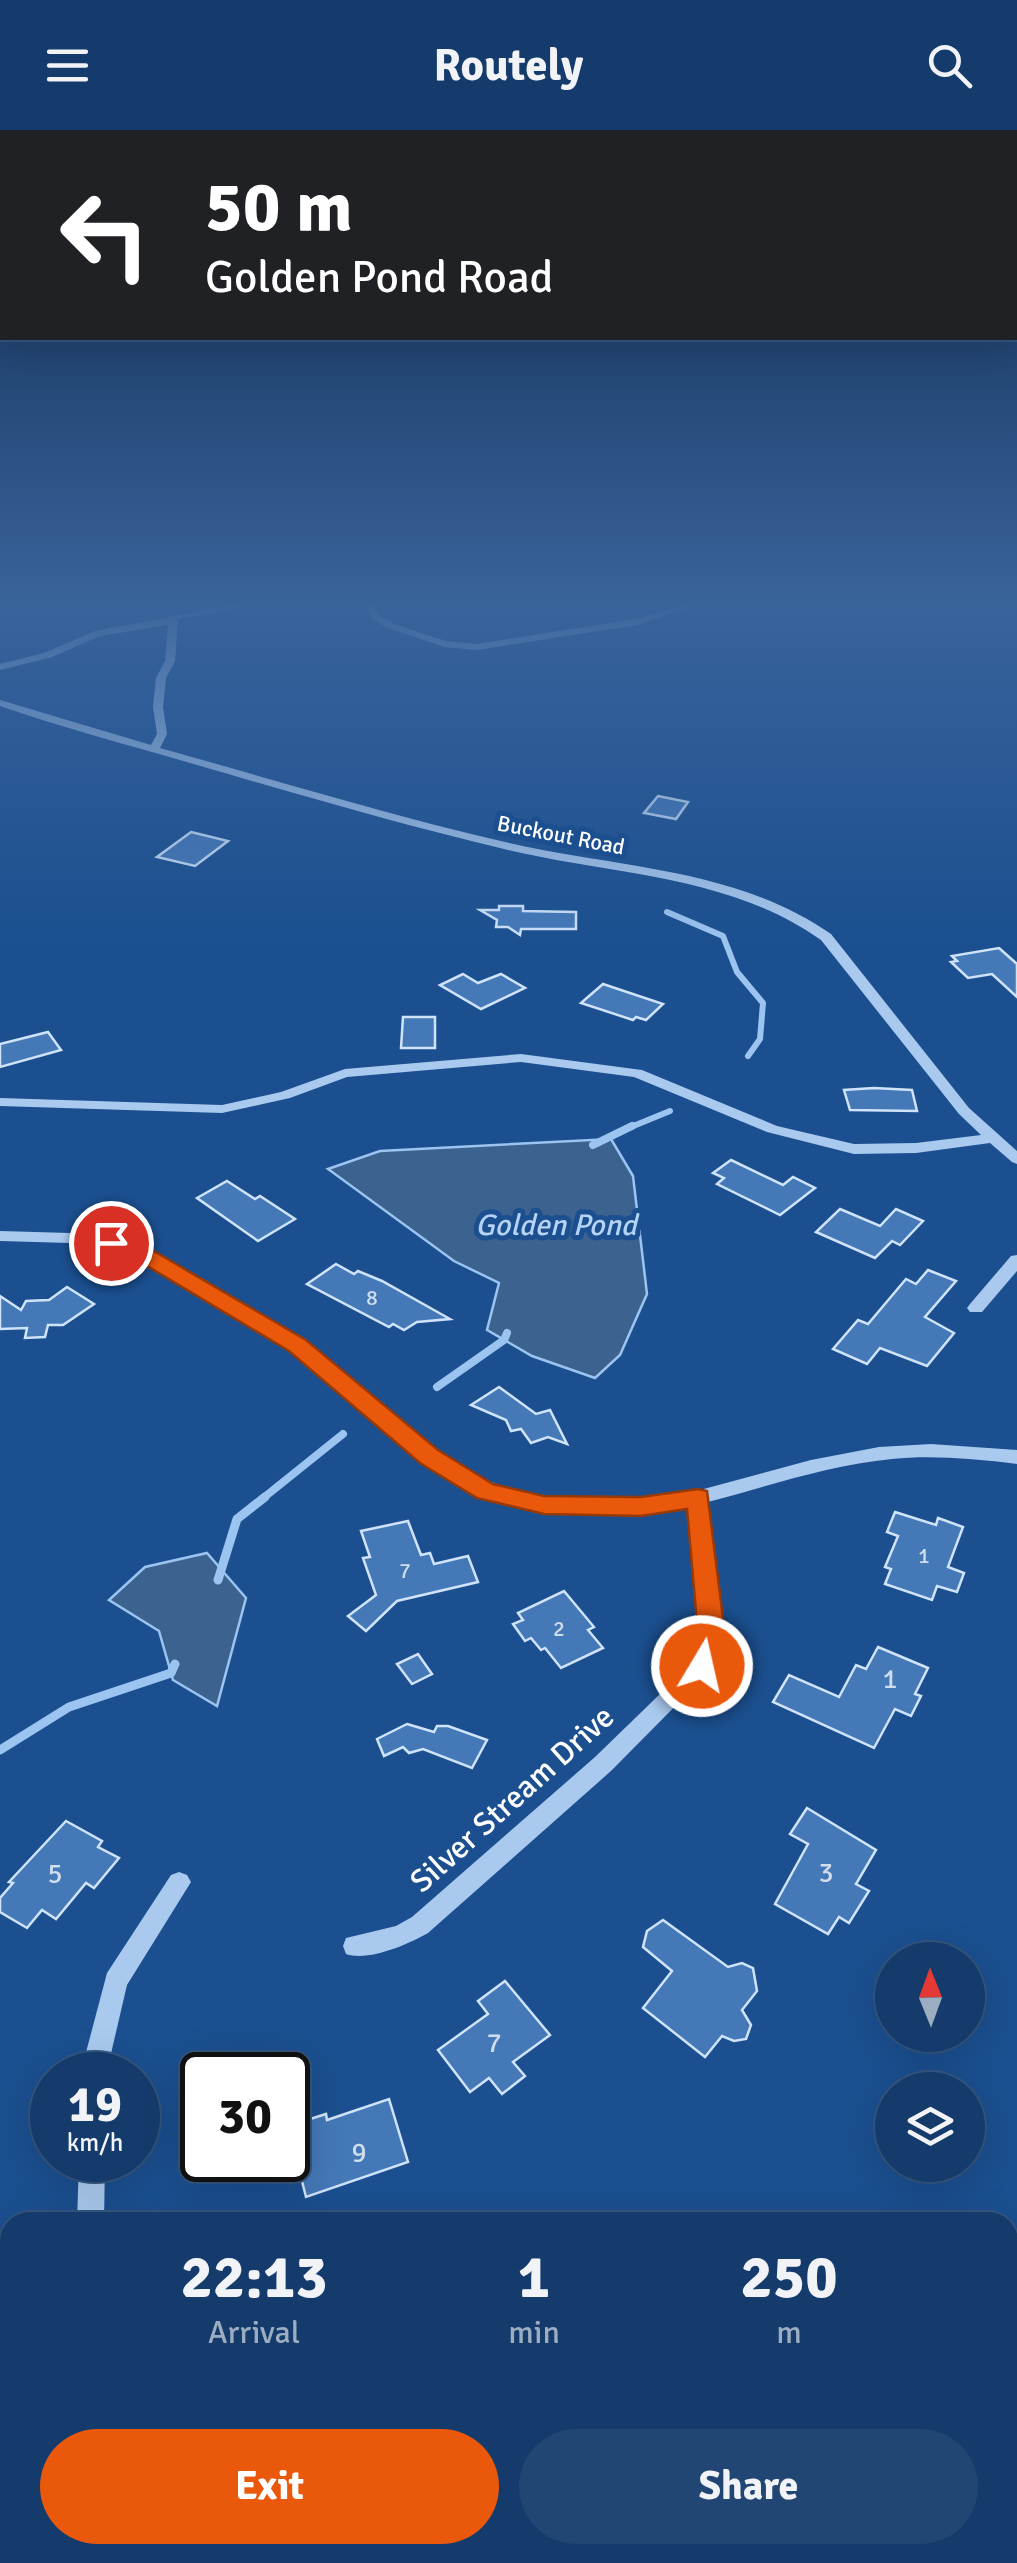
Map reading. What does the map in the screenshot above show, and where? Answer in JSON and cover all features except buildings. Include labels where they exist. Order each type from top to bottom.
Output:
[{"type":"street","name":"Buckout Road","points":[[51,718],[509,847],[708,885],[763,903],[816,928],[826,937],[964,1111],[1017,1159]]},
{"type":"street","points":[[154,749],[162,734],[160,718]]},
{"type":"street","points":[[0,1102],[222,1108],[284,1095],[345,1073],[521,1058],[636,1073],[772,1129],[854,1149],[916,1148],[990,1138]]},
{"type":"street","points":[[0,1236],[111,1243],[144,1255],[298,1345],[429,1456],[486,1492],[544,1505],[641,1506],[698,1498],[758,1479],[879,1454],[956,1451],[1017,1457]]},
{"type":"street","points":[[976,1308],[1017,1260]]},
{"type":"street","name":"Silver Stream Drive","points":[[356,1946],[400,1936],[420,1925],[603,1764],[702,1666],[712,1634],[698,1498]]},
{"type":"street","points":[[99,2052],[116,1981],[179,1882]]},
{"type":"street","points":[[91,2212],[92,2182]]},
{"type":"water","name":"Golden Pond","points":[[611,1139],[633,1176],[647,1294],[620,1355],[595,1378],[532,1356],[487,1330],[499,1283],[454,1261],[328,1169],[380,1151]]},
{"type":"water","points":[[207,1553],[246,1598],[217,1706],[173,1680],[159,1631],[109,1600],[145,1567]]},
{"type":"waterway","points":[[667,912],[723,936],[737,972],[763,1003],[760,1039],[748,1056]]},
{"type":"waterway","points":[[626,1129],[670,1111]]},
{"type":"waterway","points":[[593,1145],[632,1126]]},
{"type":"waterway","points":[[437,1387],[504,1340],[507,1333]]},
{"type":"waterway","points":[[262,1499],[343,1434]]},
{"type":"waterway","points":[[218,1580],[237,1519],[265,1497]]},
{"type":"waterway","points":[[0,1750],[69,1707],[171,1673],[175,1664]]},
{"type":"route","points":[[111,1243],[144,1255],[298,1345],[429,1456],[486,1492],[544,1505],[641,1506],[698,1498],[712,1634],[702,1666]]}]
